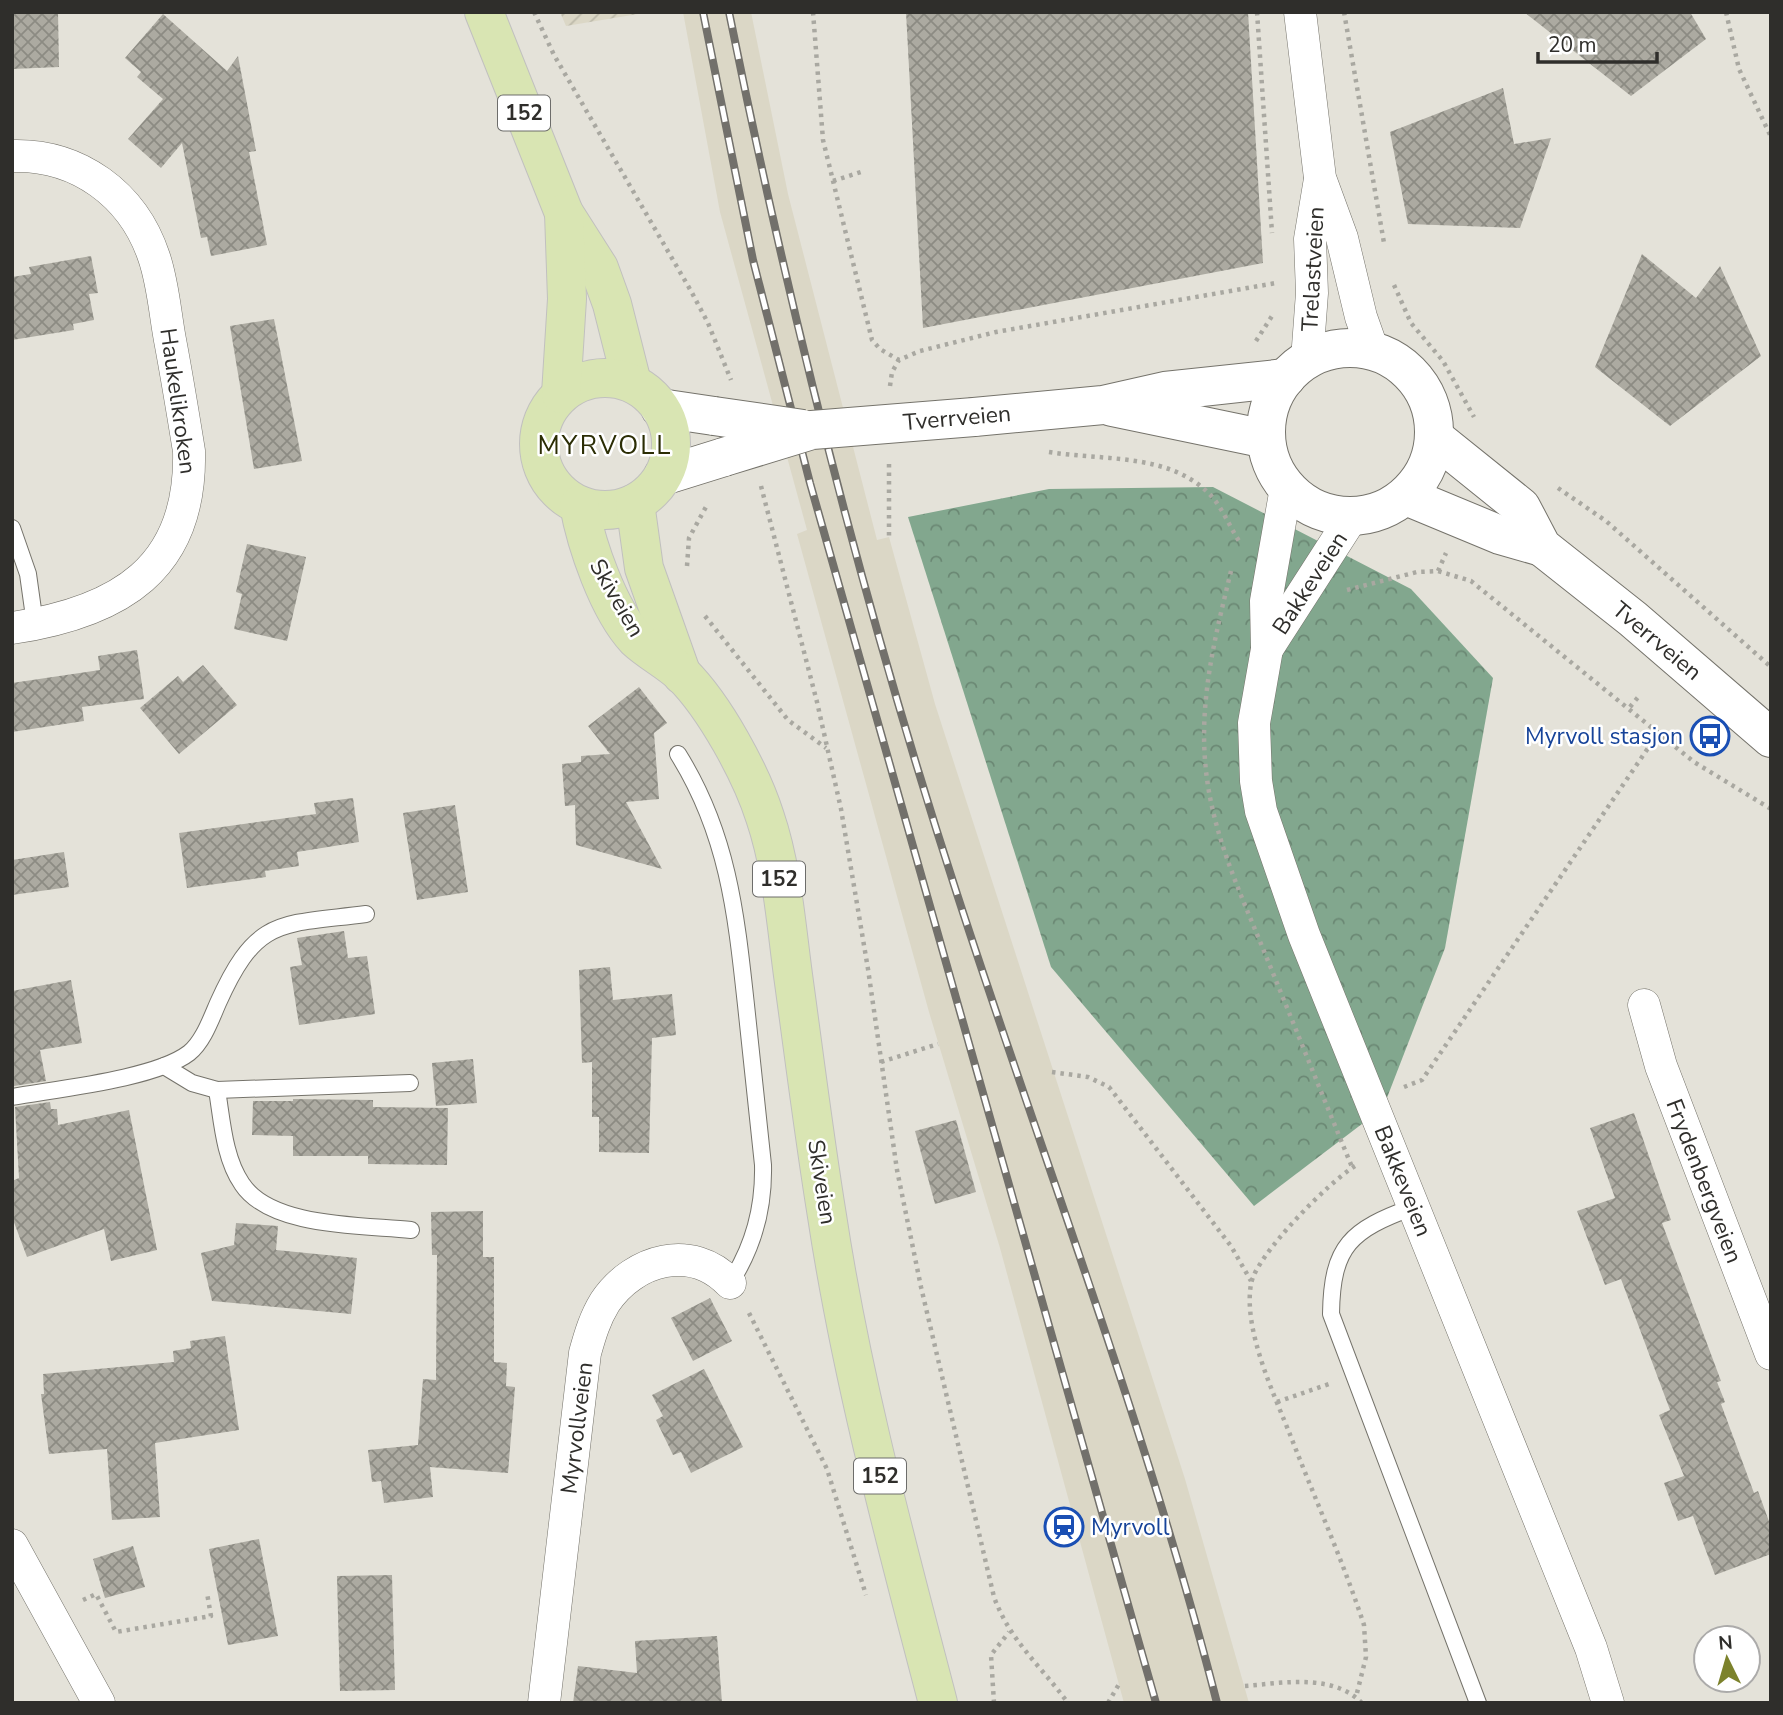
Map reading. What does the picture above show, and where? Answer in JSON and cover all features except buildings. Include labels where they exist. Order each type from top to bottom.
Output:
[{"type":"main road","name":"152","points":[[484,12],[564,213],[599,268],[612,304],[632,383]]},
{"type":"main road","name":"152","points":[[564,213],[567,299],[561,394],[547,411],[539,432],[539,454],[546,475],[560,493],[579,505]]},
{"type":"main road","name":"Tverrveien","points":[[663,476],[812,430],[1103,405],[1164,391],[1296,369],[1346,348],[1373,351],[1389,357],[1414,377],[1430,405],[1434,437],[1426,469],[1406,496],[1390,507],[1352,517],[1316,510],[1286,488],[1276,474],[1266,439],[1269,407],[1296,369]]},
{"type":"main road","points":[[561,394],[577,384],[595,378],[614,378],[632,383],[648,393],[660,408],[668,424],[671,442],[663,476],[646,496],[635,503],[599,510],[579,505]]},
{"type":"main road","name":"Tverrveien","points":[[1103,405],[1266,439]]},
{"type":"main road","name":"Tverrveien","points":[[660,408],[812,430]]},
{"type":"main road","name":"Tverrveien","points":[[1434,437],[1521,507],[1542,547]]},
{"type":"main road","name":"Tverrveien","points":[[1406,496],[1500,535],[1542,547],[1633,619],[1771,737]]},
{"type":"main road","name":"Skiveien","points":[[635,503],[644,568],[682,675],[733,748],[766,820],[779,879],[819,1167],[850,1348],[884,1495],[938,1703]]},
{"type":"main road","name":"Skiveien","points":[[579,505],[584,535],[594,562],[635,638],[682,675]]},
{"type":"street","name":"Trelastveien","points":[[1300,12],[1320,178],[1342,238],[1353,287],[1373,351]]},
{"type":"street","name":"Haukelikroken","points":[[12,156],[46,158],[78,168],[110,190],[137,222],[158,272],[189,451],[186,507],[166,551],[139,579],[106,602],[85,611],[24,626]]},
{"type":"street","name":"Trelastveien","points":[[1296,369],[1312,292],[1310,239],[1320,178]]},
{"type":"street","name":"Bakkeveien","points":[[1286,488],[1266,601],[1267,649],[1254,723],[1256,781],[1261,811],[1287,892],[1591,1648],[1608,1703]]},
{"type":"street","name":"Bakkeveien","points":[[1267,649],[1352,517]]},
{"type":"street","name":"Frydenbergveien","points":[[1644,1005],[1661,1066],[1771,1354]]},
{"type":"street","name":"Myrvollveien","points":[[544,1703],[585,1353],[597,1316],[625,1279],[667,1260],[695,1260],[720,1273],[730,1283]]},
{"type":"street","points":[[12,1545],[99,1703]]},
{"type":"lane","points":[[12,528],[28,574],[24,626]]},
{"type":"lane","points":[[678,754],[698,787],[713,820],[731,889],[763,1165],[762,1199],[752,1240],[730,1283]]},
{"type":"lane","points":[[12,1097],[164,1066],[189,1053],[207,1029],[243,955],[257,939],[285,925],[366,914]]},
{"type":"lane","points":[[164,1066],[192,1083],[217,1090],[410,1083]]},
{"type":"lane","points":[[217,1090],[235,1171],[248,1192],[261,1202],[293,1216],[411,1230]]},
{"type":"lane","points":[[1413,1207],[1360,1231],[1340,1253],[1332,1284],[1331,1314],[1352,1376],[1478,1703]]},
{"type":"path","points":[[534,12],[554,55],[703,313],[733,387]]},
{"type":"path","points":[[813,12],[820,122],[872,340],[880,349],[899,360]]},
{"type":"path","points":[[1257,12],[1272,247]]},
{"type":"path","points":[[1344,12],[1387,256]]},
{"type":"path","points":[[1726,12],[1739,69],[1771,137]]},
{"type":"path","points":[[833,181],[864,171]]},
{"type":"path","points":[[1274,272],[1280,291]]},
{"type":"path","points":[[1392,282],[1411,323],[1448,369],[1478,424]]},
{"type":"path","points":[[889,394],[891,372],[899,360],[920,351],[996,332],[1276,283]]},
{"type":"path","points":[[1251,346],[1275,311]]},
{"type":"path","points":[[889,449],[889,537]]},
{"type":"path","points":[[1036,450],[1140,462],[1181,473],[1199,484],[1213,499],[1238,541],[1247,548]]},
{"type":"path","points":[[757,474],[826,748],[860,920],[897,1170],[921,1287],[994,1597],[1009,1632],[1068,1703]]},
{"type":"path","points":[[1551,483],[1606,521],[1771,667]]},
{"type":"path","points":[[687,569],[689,538],[707,505]]},
{"type":"path","points":[[1339,588],[1358,589],[1417,572],[1438,571],[1471,581],[1630,707],[1694,762],[1771,809]]},
{"type":"path","points":[[703,613],[788,720],[826,748]]},
{"type":"path","points":[[1630,707],[1639,696]]},
{"type":"path","points":[[1371,1101],[1422,1080],[1659,732]]},
{"type":"path","points":[[881,1062],[938,1044]]},
{"type":"path","points":[[1052,1072],[1088,1077],[1109,1087],[1231,1246],[1251,1281],[1253,1329],[1277,1402],[1364,1625],[1366,1657],[1356,1697]]},
{"type":"path","points":[[1251,1281],[1274,1244],[1335,1180],[1389,1147]]},
{"type":"path","points":[[730,1283],[817,1447],[836,1495],[871,1606]]},
{"type":"path","points":[[1277,1402],[1352,1376]]},
{"type":"path","points":[[50,1614],[96,1594],[116,1632],[211,1616],[207,1593]]},
{"type":"path","points":[[994,1703],[991,1655],[1009,1632]]},
{"type":"path","points":[[1245,1686],[1314,1682],[1329,1684],[1356,1697],[1362,1703]]},
{"type":"path","points":[[1108,1703],[1119,1684]]},
{"type":"shaded area","points":[[560,12],[650,12],[566,26]]},
{"type":"shaded area","points":[[683,12],[751,12],[788,194],[877,540],[889,537],[935,704],[1185,1479],[1249,1703],[1124,1703],[1000,1248],[929,1012],[797,534],[807,530],[720,212]]},
{"type":"green space","points":[[1213,487],[1411,589],[1493,678],[1445,948],[1383,1108],[1254,1206],[1051,967],[908,517],[1049,489]]},
{"type":"railway","points":[[703,12],[753,260],[810,483],[1156,1703]]},
{"type":"railway","points":[[729,12],[803,346],[859,567],[890,676],[990,995],[1127,1398],[1159,1499],[1217,1703]]},
{"type":"place","name":"Myrvoll stasjon","points":[[1710,736]]},
{"type":"place","name":"Myrvoll","points":[[1064,1527]]},
{"type":"district","name":"MYRVOLL","points":[[605,445]]}]
